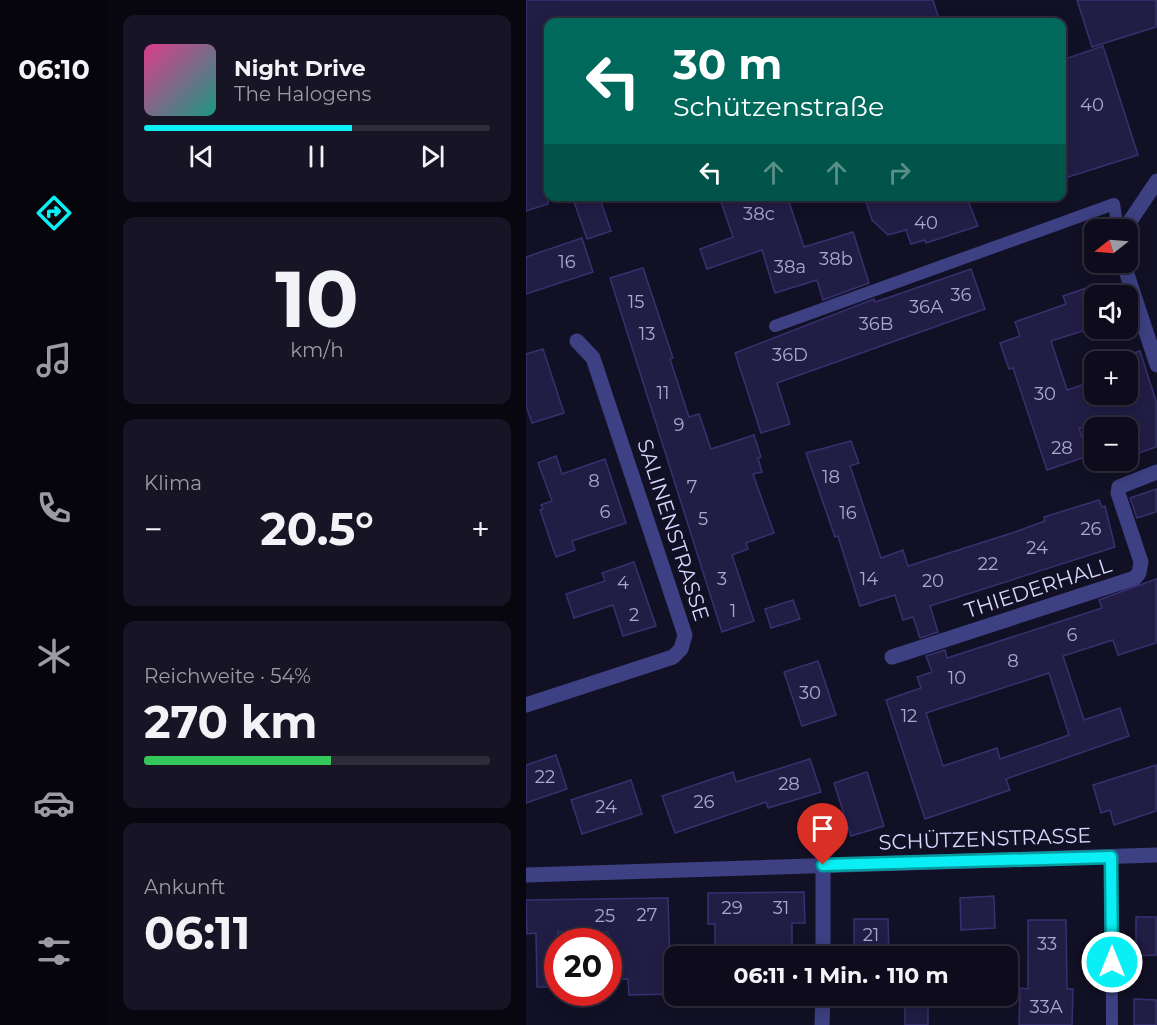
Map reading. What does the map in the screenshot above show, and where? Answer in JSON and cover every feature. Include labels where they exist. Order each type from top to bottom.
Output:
[{"type":"street","points":[[1131,219],[1156,181]]},
{"type":"street","points":[[1127,273],[1156,365]]},
{"type":"street","name":"SALINENSTRASSE","points":[[526,705],[673,657],[681,649],[685,635],[593,358],[577,341]]},
{"type":"street","name":"THIEDERHALL","points":[[892,657],[1135,578],[1139,573],[1141,562],[1118,493],[1119,487],[1156,472]]},
{"type":"street","name":"SCHÜTZENSTRASSE","points":[[526,874],[1156,855]]},
{"type":"street","points":[[823,865],[823,946]]},
{"type":"street","points":[[822,1025],[823,1006]]},
{"type":"lane","points":[[775,326],[1114,204],[1116,219]]},
{"type":"lane","points":[[1111,857],[1112,1025]]},
{"type":"building","points":[[526,0],[933,0],[939,18],[544,18],[544,201],[548,201],[548,204],[526,211]]},
{"type":"building","points":[[1077,0],[1156,0],[1156,27],[1092,47]]},
{"type":"building","points":[[1103,46],[1138,155],[1066,178],[1066,59]]},
{"type":"building","points":[[574,201],[601,201],[611,231],[587,239]]},
{"type":"building","points":[[721,201],[789,201],[804,247],[853,232],[869,283],[823,300],[817,280],[775,293],[762,250],[707,269],[700,249],[733,237]]},
{"type":"building","points":[[866,201],[968,201],[978,226],[926,243],[925,240],[911,244],[906,230],[888,235],[872,220]]},
{"type":"building","points":[[582,238],[593,272],[526,294],[526,257]]},
{"type":"building","points":[[643,268],[673,358],[670,359],[689,417],[699,414],[711,449],[754,435],[761,457],[758,458],[762,472],[753,474],[774,533],[746,543],[748,549],[732,555],[754,621],[722,632],[610,278]]},
{"type":"building","points":[[971,269],[985,309],[777,383],[790,424],[761,433],[735,353],[874,299],[875,302]]},
{"type":"building","points":[[1084,289],[1084,331],[1051,341],[1067,390],[1084,384],[1084,405],[1138,405],[1138,352],[1140,351],[1156,401],[1156,447],[1138,453],[1138,417],[1084,417],[1084,428],[1079,428],[1084,444],[1084,457],[1047,470],[1013,368],[1009,369],[1000,343],[1020,336],[1015,322],[1066,304],[1063,296]]},
{"type":"building","points":[[543,349],[564,413],[532,423],[526,406],[526,354]]},
{"type":"building","points":[[851,441],[859,463],[850,466],[881,558],[903,550],[908,566],[1015,532],[1045,521],[1044,517],[1099,500],[1102,507],[1105,506],[1115,547],[930,606],[938,632],[920,638],[913,617],[903,620],[895,595],[860,606],[838,536],[835,537],[806,453]]},
{"type":"building","points":[[556,456],[562,474],[605,459],[626,523],[572,541],[575,550],[556,557],[540,510],[543,509],[541,505],[552,501],[538,463]]},
{"type":"building","points":[[1156,489],[1156,512],[1137,518],[1130,498]]},
{"type":"building","points":[[634,562],[656,626],[623,636],[613,605],[574,618],[566,594],[605,581],[602,573]]},
{"type":"building","points":[[1156,579],[1156,643],[1118,655],[1113,640],[1063,656],[1084,720],[1120,708],[1129,736],[1006,779],[1010,790],[925,819],[886,700],[921,688],[917,677],[932,672],[926,656],[945,650],[947,658],[1102,608],[1099,600]],"holes":[[[1049,673],[1069,735],[1000,759],[997,748],[943,766],[926,713]]]},
{"type":"building","points":[[793,600],[800,619],[771,628],[765,609]]},
{"type":"building","points":[[818,661],[836,715],[802,726],[784,672]]},
{"type":"building","points":[[556,755],[567,789],[526,803],[526,765]]},
{"type":"building","points":[[810,759],[821,792],[768,808],[766,802],[675,833],[662,796],[733,772],[736,782]]},
{"type":"building","points":[[1156,765],[1156,811],[1114,825],[1110,810],[1101,813],[1093,785]]},
{"type":"building","points":[[867,772],[884,826],[851,836],[834,783]]},
{"type":"building","points":[[631,780],[642,814],[582,834],[571,800]]},
{"type":"building","points":[[804,892],[805,923],[792,923],[792,946],[715,946],[715,924],[708,924],[708,893]]},
{"type":"building","points":[[994,896],[995,928],[961,930],[960,898]]},
{"type":"building","points":[[668,898],[669,946],[664,946],[664,994],[629,995],[628,979],[622,979],[622,928],[544,928],[544,987],[537,987],[536,933],[527,934],[526,900]]},
{"type":"building","points":[[1136,917],[1156,917],[1156,955],[1136,956]]},
{"type":"building","points":[[854,919],[888,919],[889,946],[854,946]]},
{"type":"building","points":[[1028,920],[1066,920],[1067,989],[1073,989],[1072,1025],[1019,1025],[1020,988],[1028,989]]},
{"type":"building","points":[[1134,999],[1156,1000],[1156,1025],[1134,1025]]},
{"type":"building","points":[[905,1006],[928,1006],[928,1025],[905,1025]]},
{"type":"route","points":[[823,865],[1111,857],[1112,962]]}]
